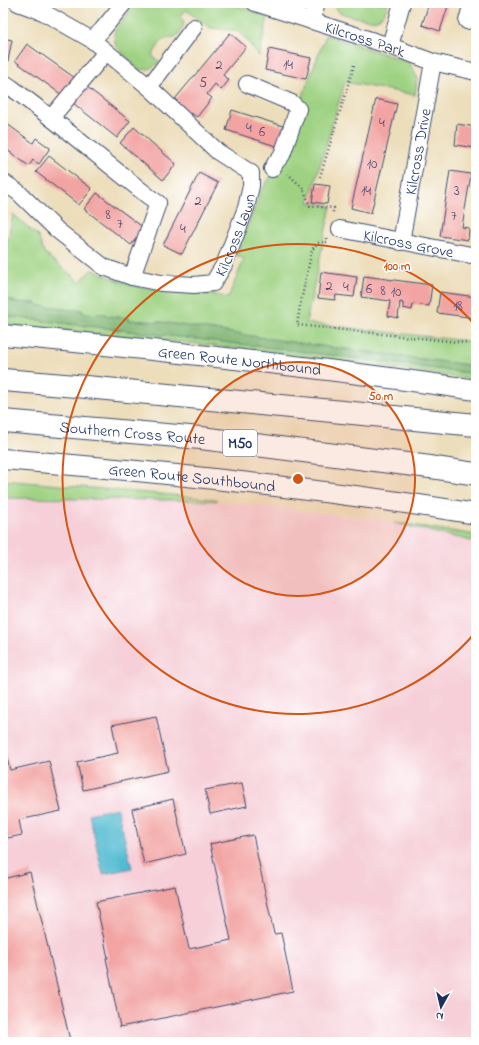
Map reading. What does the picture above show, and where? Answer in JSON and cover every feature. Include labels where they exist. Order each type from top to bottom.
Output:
[{"type":"highway","points":[[3,380],[476,425]]},
{"type":"highway","name":"Southern Cross Route","points":[[3,421],[201,438],[476,474]]},
{"type":"main road","name":"Green Route Northbound","points":[[3,335],[140,348],[273,363],[476,390]]},
{"type":"main road","name":"Green Route Southbound","points":[[3,459],[236,481],[347,495],[476,514]]},
{"type":"street","name":"Kilcross Lawn","points":[[3,182],[18,192],[57,230],[104,267],[132,277],[161,283],[194,285],[213,283],[224,265],[246,208],[251,186],[252,173],[218,152],[149,87],[92,40],[43,12],[18,3]]},
{"type":"street","points":[[92,40],[124,3]]},
{"type":"street","name":"Kilcross Park","points":[[255,3],[390,46],[433,62],[476,72]]},
{"type":"street","points":[[311,21],[317,3]]},
{"type":"street","points":[[390,46],[402,3]]},
{"type":"street","points":[[467,21],[472,3]]},
{"type":"street","points":[[149,87],[194,27]]},
{"type":"street","points":[[52,118],[106,52]]},
{"type":"street","name":"Kilcross Drive","points":[[401,242],[433,62]]},
{"type":"street","points":[[3,82],[52,118],[158,203],[132,277]]},
{"type":"street","points":[[247,84],[292,103],[298,108],[282,155],[272,169]]},
{"type":"street","name":"Kilcross Grove","points":[[335,228],[476,256]]},
{"type":"path","points":[[320,177],[355,62]]},
{"type":"path","points":[[272,169],[289,175],[303,188],[310,206],[334,208],[335,228],[327,242],[317,243],[312,250],[297,324],[476,344]]},
{"type":"shaded area","points":[[3,498],[226,502],[374,519],[476,542],[476,1042],[3,1042]]},
{"type":"green space","points":[[136,3],[229,3],[268,17],[259,56],[241,33],[232,30],[210,28],[186,10],[181,16],[184,24],[179,34],[175,37],[162,40],[152,56],[160,62],[149,69],[139,70],[116,46],[114,36],[115,30]]},
{"type":"green space","points":[[335,3],[388,3],[382,16],[373,20],[358,18],[341,13],[336,9]]},
{"type":"green space","points":[[326,35],[409,62],[417,77],[415,95],[345,82],[309,202],[331,206],[306,323],[476,342],[476,366],[291,342],[161,322],[129,320],[129,318],[105,316],[105,314],[82,313],[82,310],[59,309],[59,307],[36,306],[36,303],[3,300],[3,266],[13,214],[38,236],[44,253],[80,282],[92,269],[114,279],[140,287],[217,295],[228,298],[244,259],[236,255],[261,191],[274,172],[280,172],[304,103],[300,102]]},
{"type":"green space","points":[[3,300],[37,303],[37,306],[59,307],[59,309],[82,310],[83,313],[106,314],[106,316],[129,318],[129,320],[161,322],[291,342],[476,366],[476,374],[3,316]]},
{"type":"green space","points":[[3,316],[476,374],[476,380],[233,348],[77,331],[3,325]]},
{"type":"green space","points":[[3,480],[216,499],[217,501],[3,498]]},
{"type":"green space","points":[[394,523],[476,535],[476,542]]},
{"type":"water","points":[[117,808],[132,868],[103,874],[89,814]]},
{"type":"building","points":[[429,3],[449,3],[440,31],[422,25]]},
{"type":"building","points":[[230,33],[246,47],[223,75],[229,80],[221,90],[215,84],[207,94],[212,98],[197,117],[191,113],[189,116],[177,106],[179,103],[175,99]]},
{"type":"building","points":[[3,38],[12,40],[8,61],[3,60]]},
{"type":"building","points":[[27,44],[75,78],[62,95],[15,61]]},
{"type":"building","points":[[269,49],[311,58],[306,79],[265,70]]},
{"type":"building","points":[[86,86],[130,121],[117,138],[73,103]]},
{"type":"building","points":[[376,99],[397,104],[371,213],[351,208]]},
{"type":"building","points":[[232,110],[286,127],[279,147],[226,130]]},
{"type":"building","points":[[3,121],[33,143],[36,138],[50,148],[39,164],[33,160],[29,166],[3,147]]},
{"type":"building","points":[[457,124],[476,127],[476,148],[455,145]]},
{"type":"building","points":[[134,127],[176,164],[163,180],[120,143]]},
{"type":"building","points":[[49,156],[92,189],[79,205],[36,172]]},
{"type":"building","points":[[450,171],[471,174],[462,227],[469,228],[468,240],[440,236]]},
{"type":"building","points":[[199,173],[218,183],[182,254],[163,245]]},
{"type":"building","points":[[315,184],[330,186],[327,204],[312,202]]},
{"type":"building","points":[[97,193],[144,228],[131,245],[84,209]]},
{"type":"building","points":[[321,272],[357,277],[354,297],[336,295],[335,300],[318,298]]},
{"type":"building","points":[[364,276],[432,285],[429,306],[413,304],[412,310],[403,308],[403,303],[400,302],[398,318],[388,316],[390,301],[361,297]]},
{"type":"building","points":[[440,292],[476,297],[476,318],[437,313]]},
{"type":"building","points":[[156,716],[168,771],[83,790],[77,762],[118,753],[112,725]]},
{"type":"building","points":[[3,743],[10,770],[49,761],[61,811],[19,820],[22,835],[3,839]]},
{"type":"building","points":[[242,783],[247,806],[210,814],[205,790]]},
{"type":"building","points":[[173,799],[186,854],[144,864],[132,809]]},
{"type":"building","points":[[253,835],[274,934],[281,933],[293,991],[120,1027],[106,958],[108,958],[96,902],[175,886],[189,949],[231,940],[210,844]]},
{"type":"building","points":[[30,872],[70,1040],[62,1042],[3,1042],[3,879]]}]
